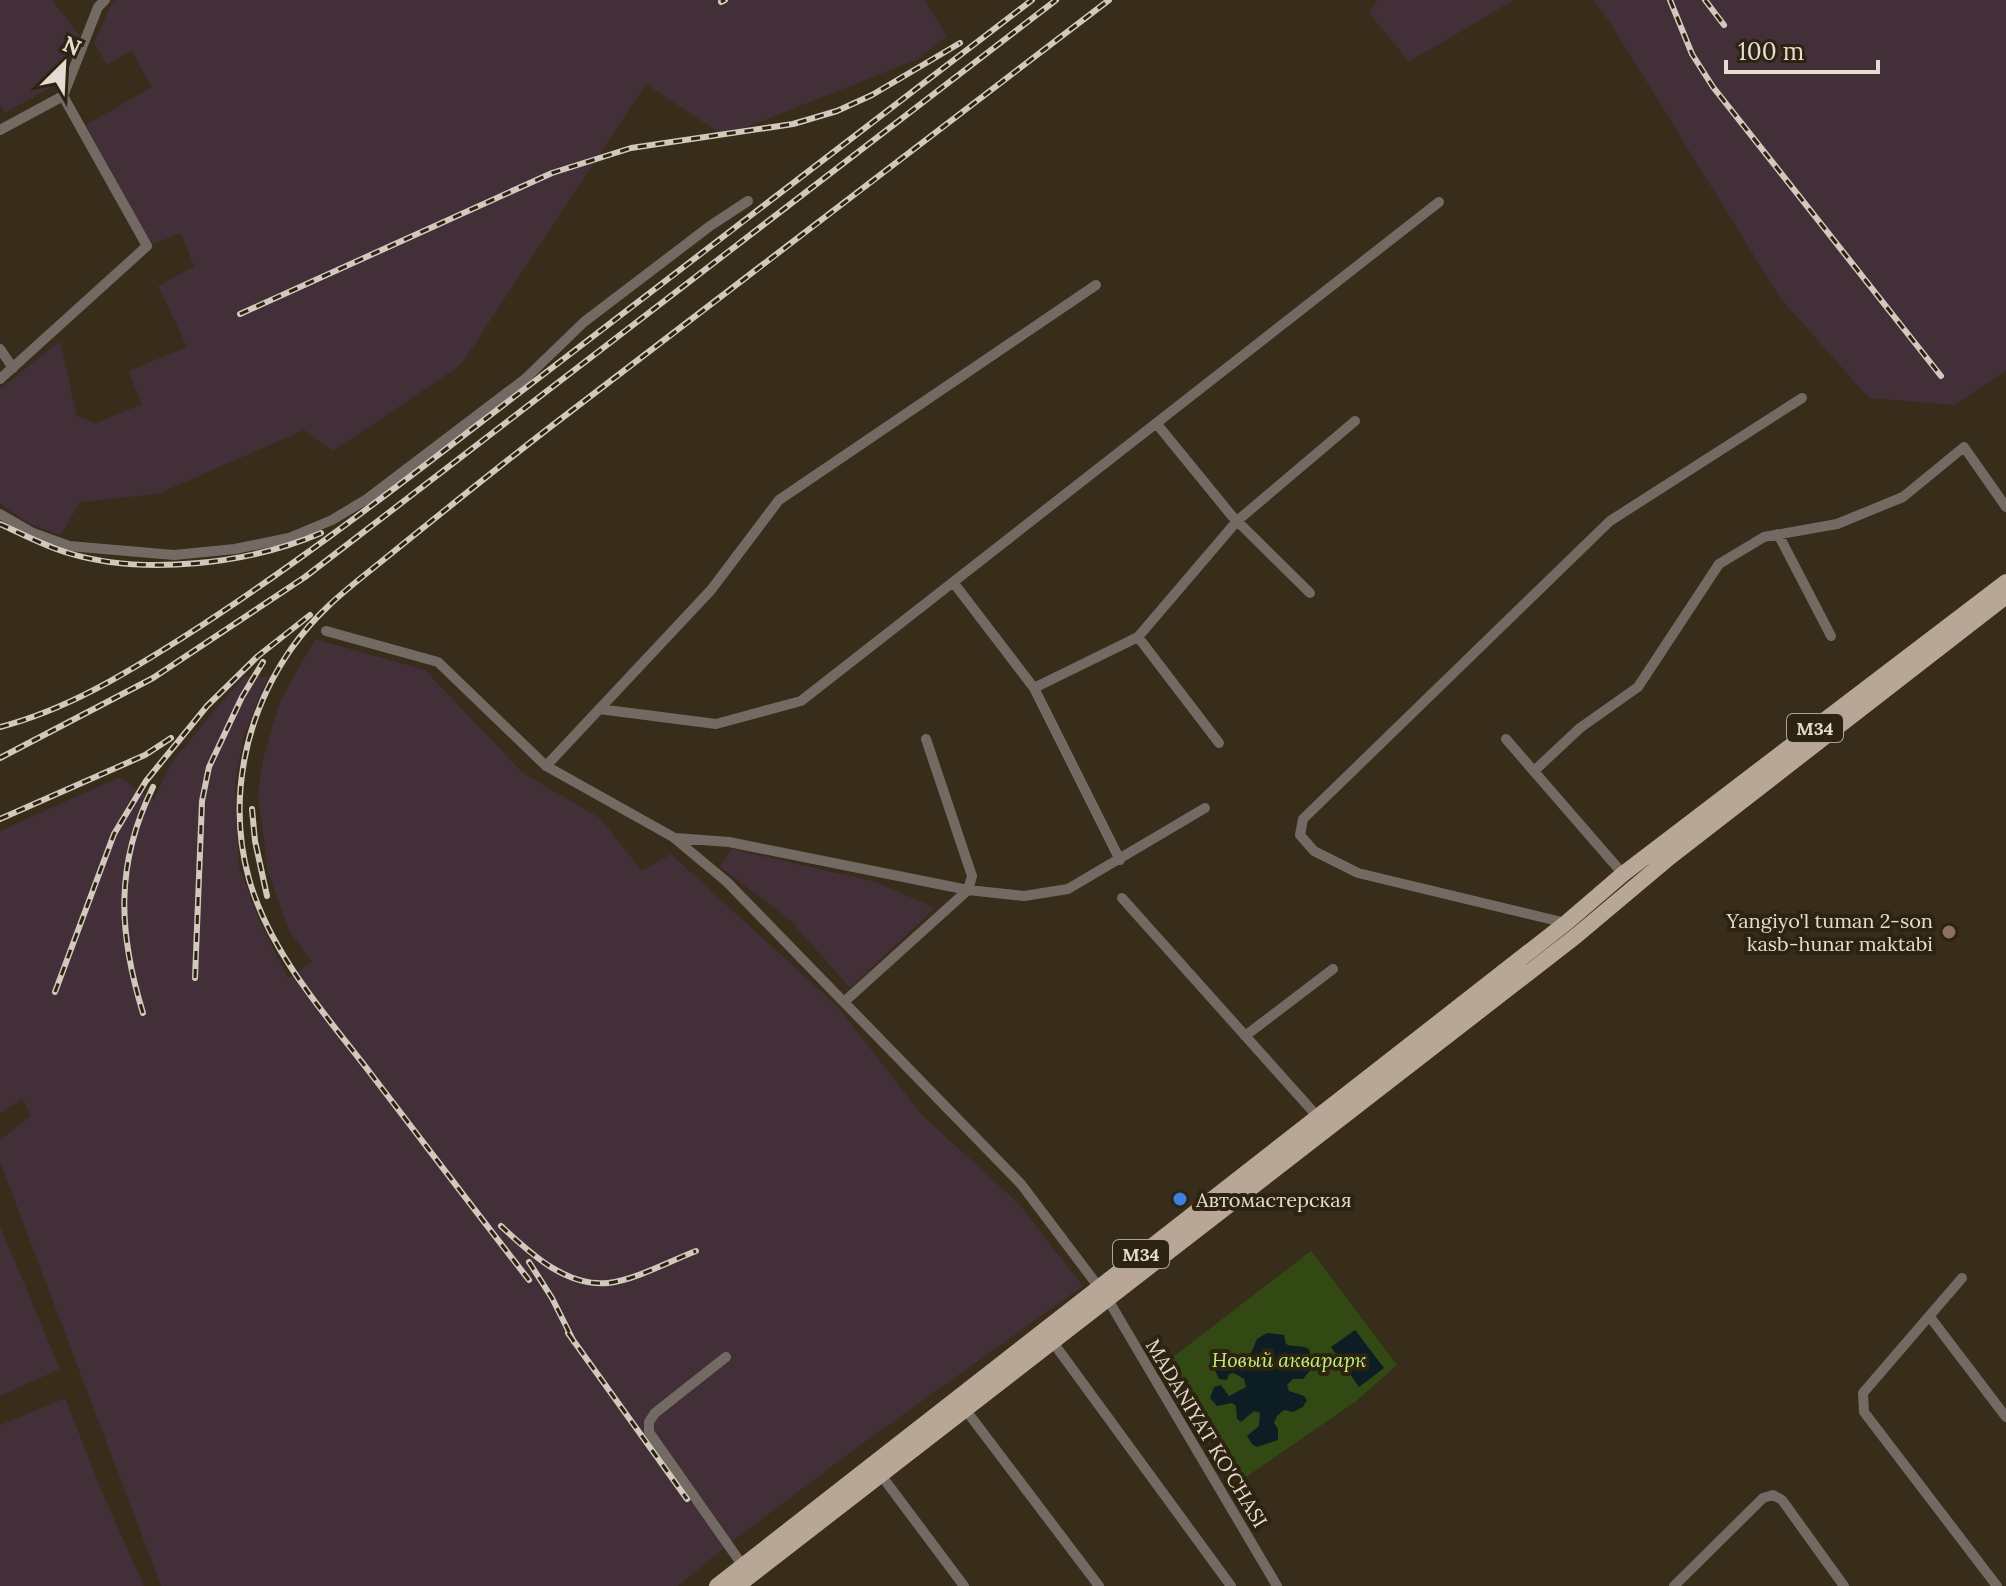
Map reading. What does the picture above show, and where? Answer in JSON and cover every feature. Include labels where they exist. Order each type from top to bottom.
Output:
[{"type":"main road","name":"M34","points":[[737,1586],[1052,1341],[1103,1292],[1317,1116],[1566,923],[1629,880],[2006,582]]},
{"type":"main road","name":"M34","points":[[717,1586],[1576,936],[1629,880],[1670,857],[2006,596]]},
{"type":"street","points":[[0,130],[63,96],[98,7],[105,0]]},
{"type":"street","points":[[0,379],[147,246],[63,96]]},
{"type":"street","points":[[0,514],[33,533],[69,546],[174,555],[235,549],[289,538],[332,520],[367,499],[513,388],[584,322],[710,226],[748,201]]},
{"type":"street","points":[[599,709],[716,724],[801,701],[1439,202]]},
{"type":"street","points":[[546,766],[711,590],[779,500],[1096,285]]},
{"type":"street","points":[[0,349],[13,368]]},
{"type":"street","points":[[1566,923],[1358,873],[1314,851],[1300,835],[1303,819],[1610,521],[1802,398]]},
{"type":"street","points":[[1034,688],[1138,637],[1237,521],[1355,421]]},
{"type":"street","points":[[1156,423],[1237,521],[1310,593]]},
{"type":"street","points":[[1534,771],[1580,728],[1638,687],[1719,564],[1764,537],[1837,524],[1903,497],[1964,447],[2006,507]]},
{"type":"street","points":[[1778,534],[1831,636]]},
{"type":"street","points":[[953,582],[1034,688],[1120,860]]},
{"type":"street","points":[[326,631],[438,662],[546,766],[673,837],[729,842],[968,890],[1024,896],[1068,889],[1205,808]]},
{"type":"street","points":[[1138,637],[1219,743]]},
{"type":"street","points":[[844,1002],[968,890],[972,876],[926,739]]},
{"type":"street","points":[[1506,739],[1629,880]]},
{"type":"street","name":"MADANIYAT KO'CHASI","points":[[673,837],[727,882],[1021,1184],[1103,1292],[1277,1586]]},
{"type":"street","points":[[1122,898],[1317,1116]]},
{"type":"street","points":[[1245,1036],[1333,969]]},
{"type":"street","points":[[1962,1278],[1863,1393],[1862,1403],[1864,1412],[1997,1586]]},
{"type":"street","points":[[1930,1317],[2006,1417]]},
{"type":"street","points":[[1052,1341],[1231,1586]]},
{"type":"street","points":[[726,1357],[655,1413],[649,1422],[649,1432],[743,1566]]},
{"type":"street","points":[[965,1409],[1099,1586]]},
{"type":"street","points":[[881,1475],[964,1586]]},
{"type":"street","points":[[1674,1586],[1763,1498],[1773,1495],[1782,1500],[1844,1586]]},
{"type":"shaded area","points":[[0,0],[52,0],[80,36],[59,83],[5,113],[0,104]]},
{"type":"shaded area","points":[[115,0],[925,0],[947,36],[918,59],[724,136],[646,84],[461,365],[333,451],[304,430],[158,494],[80,502],[61,535],[30,524],[0,504],[0,389],[60,341],[77,416],[96,423],[142,404],[128,371],[187,347],[158,286],[194,266],[181,233],[151,245],[86,125],[152,87],[131,51],[107,65],[94,43]]},
{"type":"shaded area","points":[[1377,0],[1514,0],[1409,62],[1369,13]]},
{"type":"shaded area","points":[[1593,0],[2006,0],[2006,371],[1954,405],[1869,398],[1780,298]]},
{"type":"shaded area","points":[[315,639],[425,670],[523,773],[600,818],[642,871],[671,854],[838,1007],[922,1115],[1019,1204],[1083,1286],[859,1446],[678,1586],[161,1586],[0,1162],[0,1140],[31,1116],[22,1099],[0,1114],[0,831],[120,777],[153,801],[170,765],[245,676],[268,677],[244,734],[235,783],[239,867],[261,924],[288,978],[312,962],[289,931],[268,872],[258,795],[263,758],[280,701]]},
{"type":"shaded area","points":[[731,849],[876,882],[935,908],[850,988],[790,920],[720,867]]},
{"type":"shaded area","points":[[0,1226],[60,1369],[0,1396]]},
{"type":"shaded area","points":[[65,1398],[144,1586],[0,1586],[0,1425]]},
{"type":"green space","name":"Новый акварарк","points":[[1311,1251],[1397,1365],[1355,1402],[1243,1479],[1169,1360]]},
{"type":"water","points":[[1355,1330],[1384,1368],[1359,1387],[1331,1347]]},
{"type":"water","points":[[1267,1333],[1284,1335],[1286,1344],[1309,1349],[1313,1367],[1303,1379],[1293,1379],[1287,1385],[1289,1391],[1307,1400],[1303,1407],[1293,1412],[1284,1410],[1277,1416],[1274,1423],[1278,1429],[1278,1440],[1257,1447],[1247,1436],[1259,1426],[1260,1413],[1254,1411],[1241,1422],[1237,1419],[1236,1406],[1232,1403],[1217,1406],[1210,1398],[1214,1387],[1221,1385],[1229,1396],[1246,1387],[1244,1379],[1234,1373],[1229,1374],[1227,1380],[1219,1379],[1210,1360],[1220,1354],[1226,1355],[1233,1367],[1243,1358],[1249,1358],[1257,1339]]},
{"type":"railway","points":[[721,2],[725,0]]},
{"type":"railway","points":[[0,727],[72,701],[117,677],[182,638],[295,562],[1032,0]]},
{"type":"railway","points":[[0,758],[153,678],[305,577],[1056,0]]},
{"type":"railway","points":[[529,1280],[318,1005],[270,932],[249,879],[240,819],[244,759],[262,702],[291,649],[324,610],[348,588],[540,435],[1109,0]]},
{"type":"railway","points":[[1670,0],[1692,54],[1713,87],[1941,376]]},
{"type":"railway","points":[[1705,0],[1724,25]]},
{"type":"railway","points":[[240,314],[552,173],[631,148],[793,124],[837,111],[872,95],[960,43]]},
{"type":"railway","points":[[0,524],[68,553],[129,564],[162,565],[229,559],[293,544],[321,533]]},
{"type":"railway","points":[[55,992],[114,834],[146,781],[207,706],[258,656],[310,615]]},
{"type":"railway","points":[[195,978],[202,801],[209,767],[242,697],[263,662]]},
{"type":"railway","points":[[0,819],[145,755],[171,738]]},
{"type":"railway","points":[[143,1013],[129,954],[124,898],[132,843],[153,787]]},
{"type":"railway","points":[[252,809],[255,841],[267,896]]},
{"type":"railway","points":[[501,1226],[549,1266],[592,1283],[629,1278],[696,1251]]},
{"type":"railway","points":[[529,1262],[574,1342]]},
{"type":"railway","points":[[568,1333],[687,1499]]},
{"type":"place","name":"Yangiyo'l tuman 2-son kasb-hunar maktabi","points":[[1949,932]]},
{"type":"place","name":"Автомастерская","points":[[1180,1199]]}]
